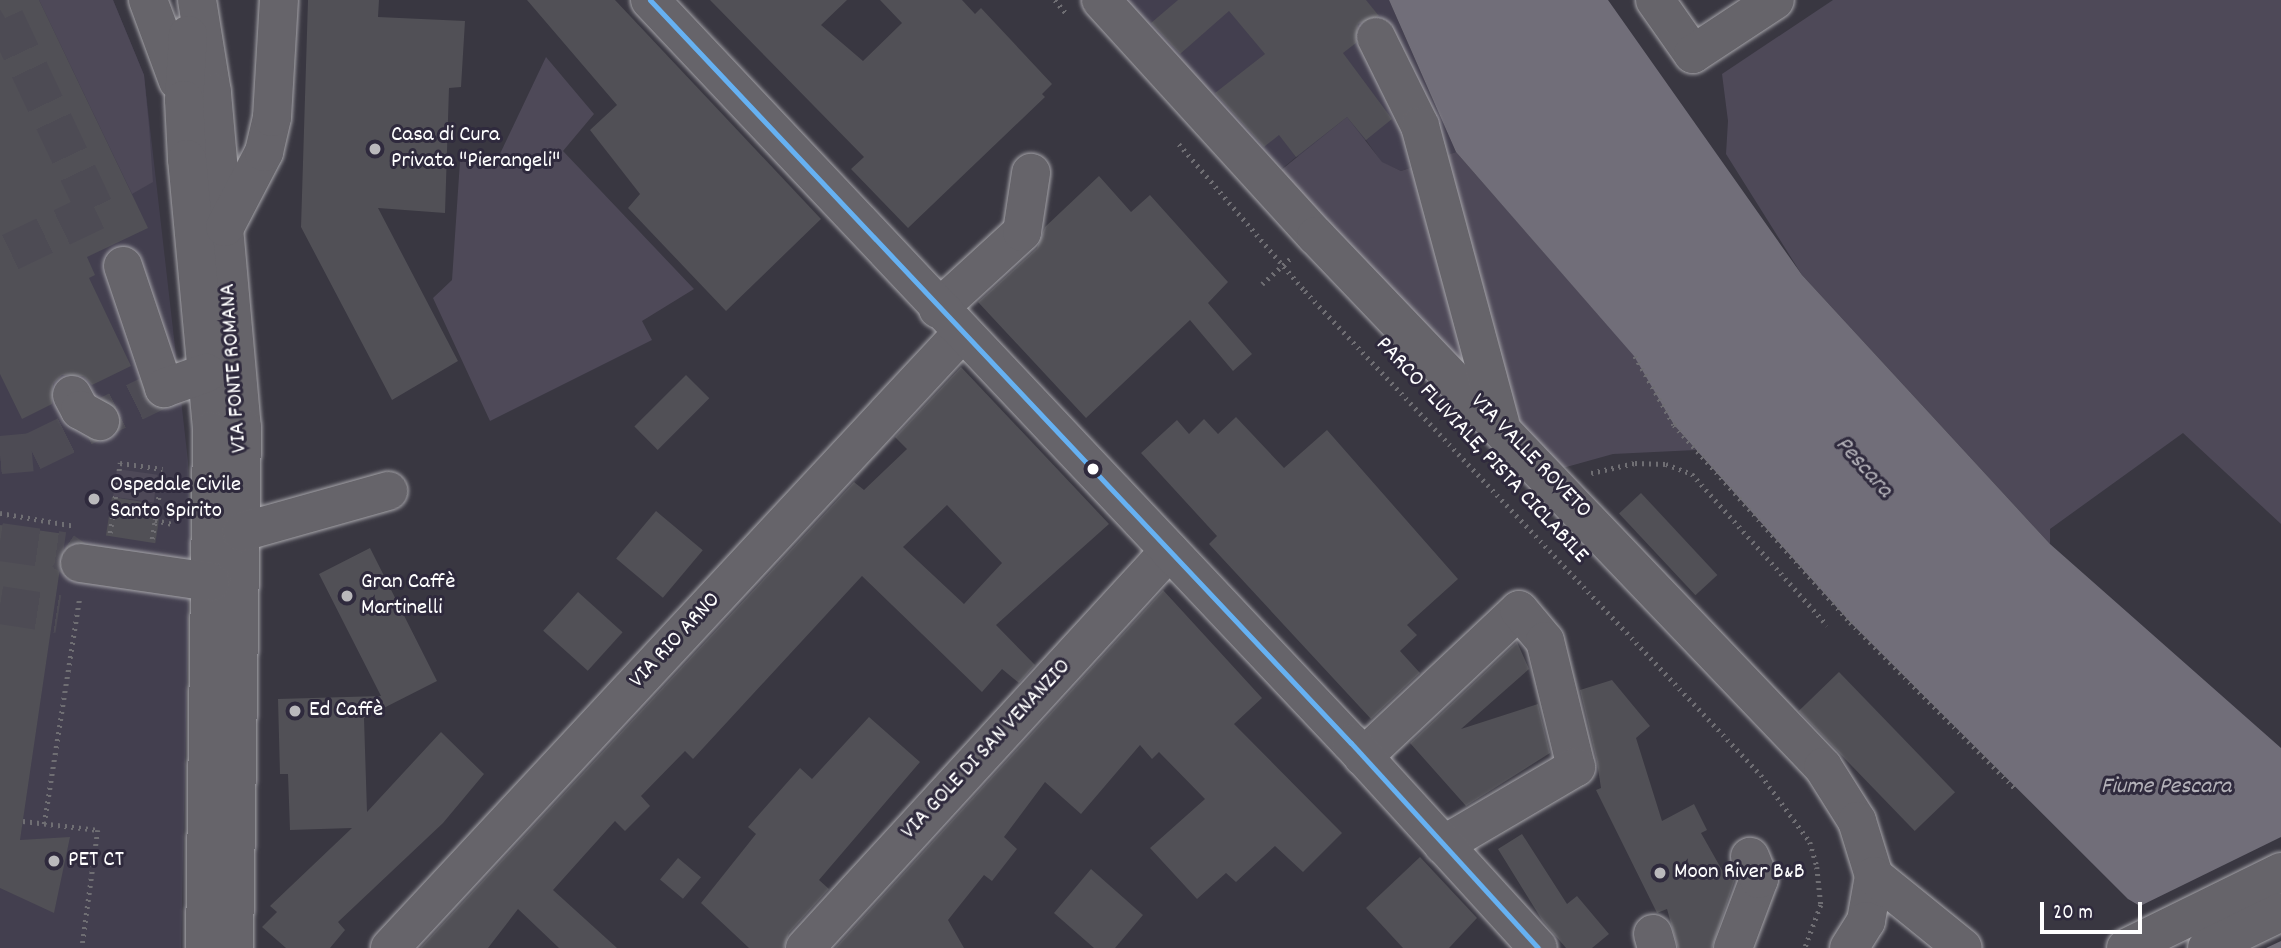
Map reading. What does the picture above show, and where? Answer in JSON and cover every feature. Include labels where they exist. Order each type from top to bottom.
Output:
[{"type":"street","name":"VIA FONTE ROMANA","points":[[148,0],[167,42],[184,100]]},
{"type":"street","name":"VIA FONTE ROMANA","points":[[196,0],[184,100],[212,431],[205,948]]},
{"type":"street","name":"VIA FONTE ROMANA","points":[[196,0],[212,93],[242,427],[234,948]]},
{"type":"street","points":[[225,228],[264,152],[272,117],[279,0]]},
{"type":"street","points":[[650,0],[1363,757],[1538,948]]},
{"type":"street","points":[[1655,0],[1693,54],[1775,0]]},
{"type":"street","name":"VIA VALLE ROVETO","points":[[1086,9],[1316,236],[1823,766],[1857,821],[1874,876],[1866,921],[1849,948]]},
{"type":"street","points":[[1376,37],[1420,126],[1502,428]]},
{"type":"street","name":"VIA RIO ARNO","points":[[390,948],[950,321],[1022,232],[1031,173]]},
{"type":"street","points":[[123,266],[164,388],[206,373]]},
{"type":"street","points":[[72,394],[80,410],[100,421]]},
{"type":"street","points":[[242,532],[388,491]]},
{"type":"street","name":"VIA GOLE DI SAN VENANZIO","points":[[805,948],[1169,551]]},
{"type":"street","points":[[80,560],[211,582]]},
{"type":"street","points":[[1363,757],[1519,610],[1545,641],[1576,767],[1443,845]]},
{"type":"street","points":[[1733,948],[1759,880],[1750,858]]},
{"type":"street","points":[[2126,948],[2281,872]]},
{"type":"street","points":[[1874,876],[1963,948]]},
{"type":"street","points":[[2207,948],[2281,912]]},
{"type":"path","points":[[1055,0],[1086,9]]},
{"type":"path","name":"PARCO FLUVIALE, PISTA CICLABILE","points":[[1174,138],[1283,266],[1761,775],[1810,842],[1817,867],[1821,905],[1805,948]]},
{"type":"path","points":[[1262,284],[1283,266]]},
{"type":"path","points":[[1634,356],[1674,425],[1850,622],[2016,789]]},
{"type":"path","points":[[110,533],[120,463],[163,469]]},
{"type":"path","points":[[1558,486],[1635,463],[1667,464],[1692,474],[1827,625]]},
{"type":"path","points":[[162,476],[157,521],[173,524]]},
{"type":"path","points":[[0,513],[80,560],[44,824]]},
{"type":"path","points":[[23,821],[98,830],[82,948]]},
{"type":"shaded area","name":"Ospedale Civile Santo Spirito","points":[[0,0],[113,0],[144,75],[188,461],[190,533],[181,948],[0,948]]},
{"type":"shaded area","points":[[39,0],[113,0],[144,75],[149,126],[153,182],[132,194]]},
{"type":"shaded area","points":[[1114,0],[1389,0],[1456,152],[1401,171],[1382,163],[1366,140],[1296,157],[1270,179]]},
{"type":"shaded area","points":[[1833,0],[2281,0],[2281,524],[2183,433],[2050,529],[2050,544],[1802,275],[1726,154],[1728,121],[1722,74]]},
{"type":"shaded area","points":[[546,57],[594,114],[563,151],[694,289],[642,321],[652,340],[490,421],[433,298],[452,280],[460,161],[498,158]]},
{"type":"shaded area","points":[[1347,117],[1382,162],[1401,171],[1456,152],[1635,356],[1674,425],[1696,450],[1613,454],[1552,471],[1270,179]]},
{"type":"shaded area","points":[[117,469],[158,475],[154,502],[113,497]]},
{"type":"water","name":"Fiume Pescara","points":[[1389,0],[1608,0],[1802,275],[2050,544],[2281,748],[2281,948],[2212,948],[2128,899],[1850,622],[1674,425],[1634,356],[1456,152]]},
{"type":"pier","points":[[2281,837],[2281,941],[2266,948],[2205,948],[2136,908]]},
{"type":"building","points":[[0,0],[39,0],[148,228],[87,257],[95,275],[89,278],[131,366],[92,385],[83,376],[62,375],[53,384],[52,404],[22,419],[0,374]]},
{"type":"building","name":"Casa di Cura Privata \"Pierangeli\"","points":[[308,0],[379,0],[378,17],[465,21],[461,87],[449,88],[445,213],[378,208],[458,361],[392,400],[301,227]]},
{"type":"building","points":[[527,0],[615,0],[821,219],[726,311],[628,208],[640,194],[590,130],[617,105]]},
{"type":"building","points":[[710,0],[847,0],[821,25],[863,61],[902,23],[880,0],[962,0],[975,14],[981,8],[1052,84],[1042,94],[1045,97],[908,228],[851,169],[864,157]]},
{"type":"building","points":[[1178,0],[1366,0],[1379,16],[1358,24],[1356,43],[1343,53],[1392,119],[1366,140],[1347,117],[1296,157],[1279,135],[1264,147],[1215,93],[1265,54],[1229,11],[1180,54],[1151,23]]},
{"type":"building","points":[[1099,176],[1131,212],[1150,195],[1228,282],[1208,303],[1252,354],[1233,371],[1190,320],[1086,418],[978,302],[1037,248],[1045,227]]},
{"type":"building","points":[[961,367],[1109,524],[996,625],[1035,665],[1019,683],[1002,669],[982,692],[862,576],[693,759],[685,751],[641,796],[650,806],[625,831],[615,821],[553,890],[617,948],[559,948],[518,909],[488,948],[420,948],[854,482],[864,490],[907,449],[895,437]],"holes":[[[947,505],[1002,563],[964,604],[903,547]]]},
{"type":"building","points":[[686,375],[709,398],[658,450],[634,427]]},
{"type":"building","points":[[1236,417],[1284,468],[1327,430],[1458,579],[1407,625],[1417,635],[1400,651],[1420,673],[1371,719],[1209,544],[1217,536],[1141,453],[1177,420],[1189,434],[1204,419],[1218,434]]},
{"type":"building","points":[[1641,493],[1717,575],[1695,595],[1619,513]]},
{"type":"building","points":[[112,497],[161,505],[155,543],[106,536]]},
{"type":"building","points":[[656,511],[703,550],[663,598],[616,558]]},
{"type":"building","points":[[0,525],[65,534],[20,840],[70,837],[54,913],[0,888]]},
{"type":"building","points":[[370,548],[437,681],[364,718],[367,812],[441,732],[484,774],[443,823],[338,922],[345,930],[330,948],[286,948],[262,927],[277,912],[270,906],[352,828],[290,830],[288,774],[280,774],[278,699],[381,696],[319,574]]},
{"type":"building","points":[[1163,590],[1262,698],[1234,724],[1342,833],[1303,872],[1275,846],[1236,882],[1226,873],[1197,899],[1150,848],[1205,799],[1159,752],[1152,759],[1140,745],[1081,814],[1045,782],[1004,837],[1017,849],[992,881],[984,875],[948,920],[964,948],[835,948]]},
{"type":"building","points":[[578,592],[623,632],[588,671],[543,631]]},
{"type":"building","points":[[1517,642],[1529,669],[1461,729],[1538,704],[1550,753],[1466,806],[1410,743]]},
{"type":"building","points":[[1839,672],[1955,792],[1915,831],[1799,711]]},
{"type":"building","points":[[1612,680],[1650,726],[1636,738],[1662,821],[1694,804],[1707,830],[1701,833],[1722,870],[1735,879],[1712,948],[1678,948],[1667,909],[1657,913],[1596,790],[1601,788],[1597,762],[1580,690]]},
{"type":"building","points":[[869,717],[920,762],[819,880],[829,889],[789,933],[784,948],[749,948],[701,903],[756,834],[748,827],[800,768],[812,779]]},
{"type":"building","points":[[1522,834],[1567,904],[1577,896],[1609,934],[1592,948],[1566,948],[1542,920],[1498,849]]},
{"type":"building","points":[[1420,857],[1477,918],[1449,948],[1403,948],[1366,908]]},
{"type":"building","points":[[678,858],[701,877],[683,899],[660,879]]},
{"type":"building","points":[[1091,869],[1143,915],[1115,948],[1094,948],[1054,913]]},
{"type":"tunnel","points":[[0,21],[5,18],[96,211],[0,257]]},
{"type":"tunnel","points":[[0,455],[32,452],[164,388]]},
{"type":"tunnel","points":[[0,542],[63,551],[80,563]]},
{"type":"tunnel","points":[[0,605],[58,614]]},
{"type":"transit line","name":"20","points":[[650,0],[1351,743],[1538,948]]},
{"type":"place","name":"Casa di Cura Privata \"Pierangeli\"","points":[[375,149]]},
{"type":"place","name":"Ospedale Civile Santo Spirito","points":[[94,499]]},
{"type":"place","name":"Gran Caffè Martinelli","points":[[347,596]]},
{"type":"place","name":"Ed Caffè","points":[[295,711]]},
{"type":"place","name":"PET CT","points":[[54,861]]},
{"type":"place","name":"Moon River B&B","points":[[1660,873]]},
{"type":"water label","name":"Pescara","points":[[1863,468]]}]
